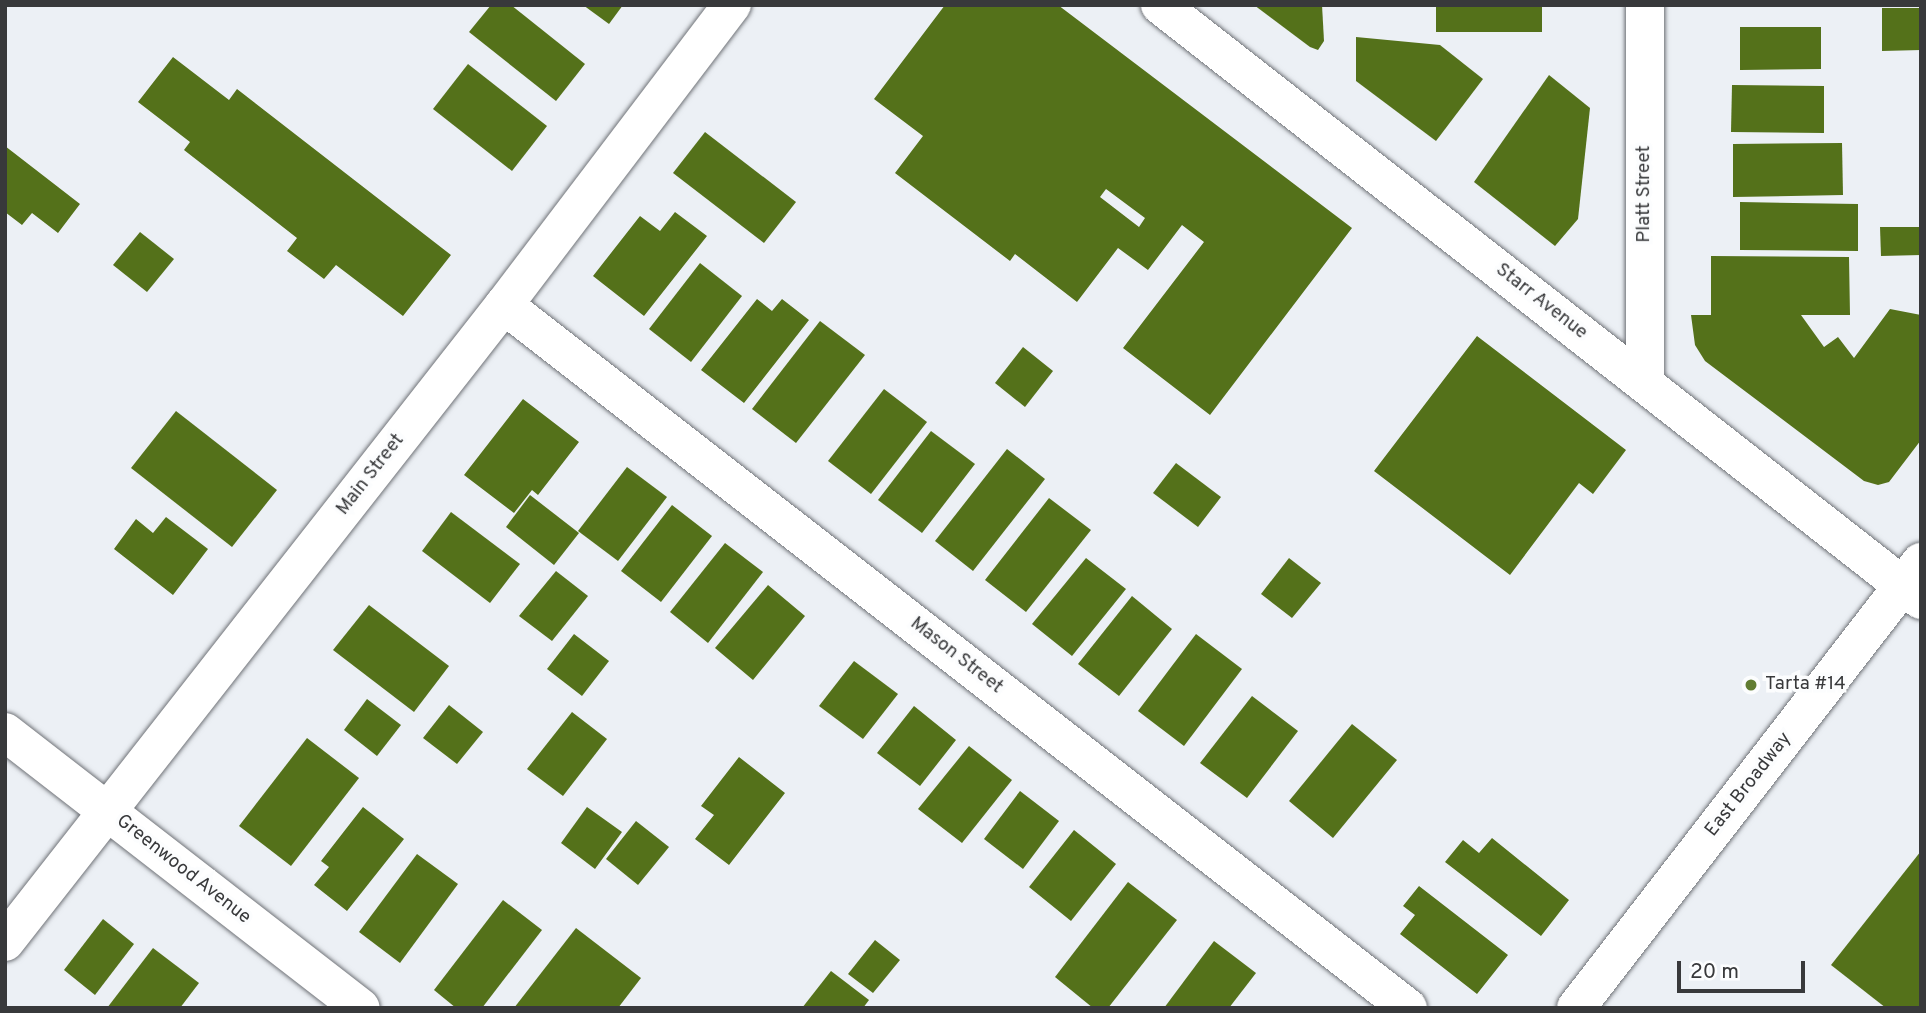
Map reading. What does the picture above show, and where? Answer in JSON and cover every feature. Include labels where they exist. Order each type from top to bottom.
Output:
[{"type":"street","name":"Main Street","points":[[5,942],[504,305],[732,5]]},
{"type":"street","name":"Starr Avenue","points":[[1160,5],[1645,383],[1915,583]]},
{"type":"street","name":"Platt Street","points":[[1645,5],[1645,383]]},
{"type":"street","name":"Mason Street","points":[[504,305],[1408,1008]]},
{"type":"street","name":"East Broadway","points":[[1576,1008],[1915,583]]},
{"type":"street","name":"Greenwood Avenue","points":[[5,732],[361,1008]]},
{"type":"building","points":[[491,5],[511,5],[585,64],[556,101],[469,32]]},
{"type":"building","points":[[583,5],[623,5],[609,24]]},
{"type":"building","points":[[945,5],[1058,5],[1352,228],[1210,415],[1123,348],[1204,242],[1182,225],[1148,270],[1118,248],[1077,302],[1015,254],[1010,261],[895,173],[923,136],[874,99]],"holes":[[[1106,189],[1145,218],[1139,227],[1100,197]]]},
{"type":"building","points":[[1254,5],[1322,5],[1324,41],[1318,50],[1310,47]]},
{"type":"building","points":[[1436,5],[1542,5],[1542,32],[1436,32]]},
{"type":"building","points":[[1882,8],[1921,8],[1921,50],[1882,51]]},
{"type":"building","points":[[1740,27],[1821,27],[1821,69],[1740,70]]},
{"type":"building","points":[[1356,37],[1440,45],[1483,79],[1436,141],[1356,81]]},
{"type":"building","points":[[173,57],[229,100],[237,89],[451,255],[403,316],[336,265],[324,279],[287,251],[297,238],[184,150],[190,142],[138,102]]},
{"type":"building","points":[[468,64],[547,126],[512,171],[433,109]]},
{"type":"building","points":[[1549,75],[1590,108],[1578,219],[1555,246],[1474,182]]},
{"type":"building","points":[[1732,85],[1824,86],[1824,133],[1731,132]]},
{"type":"building","points":[[705,132],[796,202],[764,243],[673,173]]},
{"type":"building","points":[[1842,143],[1843,195],[1733,197],[1733,144]]},
{"type":"building","points":[[5,146],[80,204],[58,233],[32,213],[22,225],[5,212]]},
{"type":"building","points":[[1740,202],[1858,204],[1858,251],[1740,250]]},
{"type":"building","points":[[675,212],[707,236],[644,316],[593,276],[640,216],[660,231]]},
{"type":"building","points":[[1880,227],[1921,227],[1921,255],[1881,256]]},
{"type":"building","points":[[140,232],[174,259],[147,292],[113,265]]},
{"type":"building","points":[[1711,256],[1849,257],[1850,315],[1801,315],[1824,347],[1838,337],[1854,358],[1890,309],[1921,315],[1921,440],[1889,482],[1878,485],[1864,481],[1705,361],[1695,345],[1691,315],[1711,315]]},
{"type":"building","points":[[700,263],[742,296],[691,362],[649,329]]},
{"type":"building","points":[[757,299],[772,311],[782,299],[809,320],[744,403],[701,370]]},
{"type":"building","points":[[820,321],[865,355],[796,443],[752,409]]},
{"type":"building","points":[[1477,336],[1626,450],[1593,494],[1579,483],[1510,575],[1374,471]]},
{"type":"building","points":[[1023,347],[1053,371],[1025,407],[995,383]]},
{"type":"building","points":[[884,389],[927,422],[871,494],[828,461]]},
{"type":"building","points":[[523,399],[579,442],[538,495],[532,490],[514,513],[464,475]]},
{"type":"building","points":[[176,411],[277,490],[232,547],[131,468]]},
{"type":"building","points":[[931,431],[975,464],[922,533],[878,500]]},
{"type":"building","points":[[1007,449],[1045,479],[973,571],[935,541]]},
{"type":"building","points":[[1176,463],[1221,497],[1198,527],[1153,493]]},
{"type":"building","points":[[627,467],[667,497],[618,561],[578,531]]},
{"type":"building","points":[[530,495],[579,533],[554,565],[506,527]]},
{"type":"building","points":[[1049,498],[1091,530],[1026,612],[985,580]]},
{"type":"building","points":[[672,505],[712,536],[661,602],[621,571]]},
{"type":"building","points":[[451,512],[520,564],[490,603],[422,551]]},
{"type":"building","points":[[166,517],[208,549],[173,595],[114,549],[136,519],[153,533]]},
{"type":"building","points":[[725,543],[763,572],[708,643],[670,612]]},
{"type":"building","points":[[1086,558],[1126,589],[1072,656],[1032,624]]},
{"type":"building","points":[[1289,558],[1321,583],[1292,618],[1261,594]]},
{"type":"building","points":[[556,571],[588,596],[552,641],[519,616]]},
{"type":"building","points":[[768,585],[805,616],[753,680],[715,648]]},
{"type":"building","points":[[1132,596],[1172,629],[1119,696],[1078,664]]},
{"type":"building","points":[[369,605],[449,666],[414,712],[333,650]]},
{"type":"building","points":[[574,634],[609,661],[582,696],[547,669]]},
{"type":"building","points":[[1196,634],[1242,669],[1184,746],[1138,711]]},
{"type":"building","points":[[854,661],[898,694],[863,739],[819,706]]},
{"type":"building","points":[[1252,696],[1298,731],[1247,798],[1200,763]]},
{"type":"building","points":[[367,699],[401,725],[377,756],[344,730]]},
{"type":"building","points":[[449,705],[483,732],[457,764],[423,738]]},
{"type":"building","points":[[914,706],[956,740],[920,786],[877,753]]},
{"type":"building","points":[[572,712],[607,739],[563,796],[527,769]]},
{"type":"building","points":[[1352,724],[1397,760],[1333,838],[1289,801]]},
{"type":"building","points":[[307,738],[359,778],[291,866],[239,826]]},
{"type":"building","points":[[969,746],[1012,780],[962,843],[918,809]]},
{"type":"building","points":[[739,757],[785,793],[729,865],[695,839],[714,815],[701,806]]},
{"type":"building","points":[[1020,791],[1059,821],[1023,869],[984,839]]},
{"type":"building","points":[[363,807],[404,839],[347,911],[314,885],[329,867],[321,861]]},
{"type":"building","points":[[587,807],[622,832],[595,869],[561,843]]},
{"type":"building","points":[[636,821],[669,847],[638,885],[606,859]]},
{"type":"building","points":[[1074,830],[1116,864],[1071,921],[1029,887]]},
{"type":"building","points":[[1492,838],[1569,900],[1541,936],[1445,862],[1463,840],[1479,853]]},
{"type":"building","points":[[1921,851],[1921,1008],[1886,1008],[1831,965]]},
{"type":"building","points":[[417,854],[458,884],[400,963],[359,932]]},
{"type":"building","points":[[1128,882],[1177,920],[1108,1008],[1093,1008],[1055,977]]},
{"type":"building","points":[[1419,886],[1508,955],[1477,994],[1400,934],[1415,915],[1403,906]]},
{"type":"building","points":[[503,900],[542,930],[482,1008],[456,1008],[434,990]]},
{"type":"building","points":[[103,919],[134,944],[95,995],[64,970]]},
{"type":"building","points":[[576,928],[641,978],[618,1008],[514,1008]]},
{"type":"building","points":[[875,940],[900,960],[873,993],[848,974]]},
{"type":"building","points":[[1214,941],[1256,973],[1229,1008],[1164,1008]]},
{"type":"building","points":[[153,948],[199,983],[180,1008],[107,1008]]},
{"type":"building","points":[[831,971],[869,1000],[863,1008],[802,1008]]},
{"type":"place","name":"Tarta #14","points":[[1751,685]]}]
